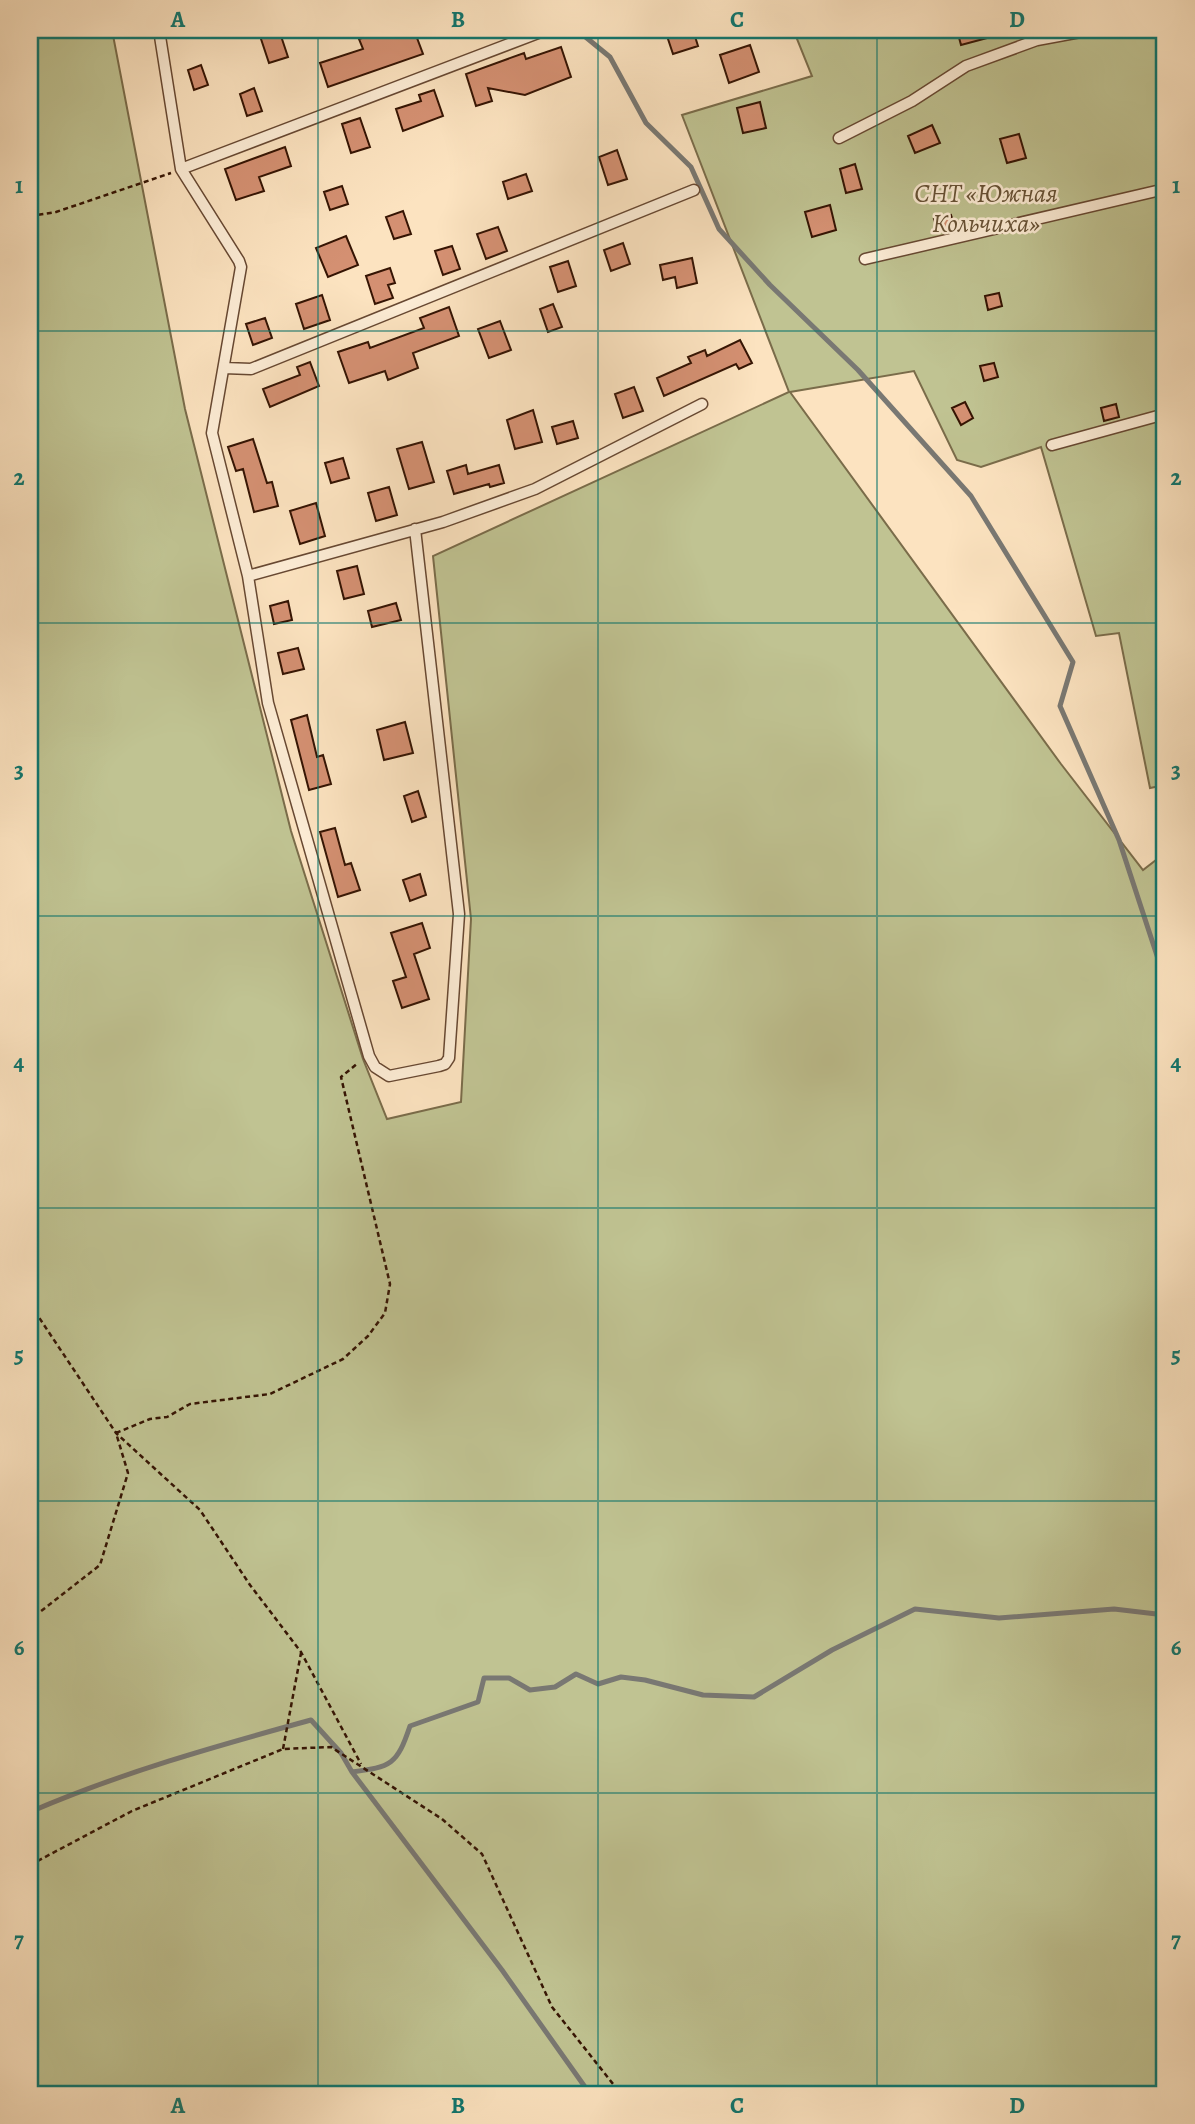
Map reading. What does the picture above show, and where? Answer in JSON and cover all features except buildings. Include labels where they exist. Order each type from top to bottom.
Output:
[{"type":"lane","points":[[159,30],[180,169],[241,267],[212,433],[248,576],[268,703],[369,1056],[382,1073],[395,1077],[445,1064],[450,1051],[459,914],[415,529]]},
{"type":"lane","points":[[180,169],[546,30]]},
{"type":"lane","points":[[839,138],[912,101],[966,66],[1037,40],[1091,30]]},
{"type":"lane","points":[[865,259],[1165,189]]},
{"type":"lane","points":[[224,368],[251,369],[694,190]]},
{"type":"lane","points":[[248,576],[443,522],[535,489],[702,404]]},
{"type":"lane","points":[[1052,445],[1165,414]]},
{"type":"path","points":[[30,216],[56,212],[180,169]]},
{"type":"path","points":[[116,1433],[150,1419],[167,1417],[190,1404],[270,1394],[343,1359],[368,1336],[385,1313],[390,1284],[341,1077],[369,1056]]},
{"type":"path","points":[[30,1304],[116,1433],[200,1510],[250,1585],[301,1652],[362,1767]]},
{"type":"path","points":[[30,1623],[31,1619],[100,1565],[128,1473],[116,1433]]},
{"type":"path","points":[[283,1749],[301,1652]]},
{"type":"path","points":[[30,1865],[132,1811],[283,1749],[331,1747],[442,1819],[482,1854],[552,2007],[621,2094]]},
{"type":"green space","name":"СНТ «Южная Кольчиха»","points":[[30,30],[112,30],[185,409],[291,831],[363,1059],[387,1119],[461,1102],[471,919],[433,556],[789,392],[682,115],[812,76],[797,39],[800,30],[1165,30],[1165,785],[1150,788],[1119,633],[1096,636],[1041,447],[981,467],[957,460],[914,371],[790,392],[1061,764],[1143,870],[1165,853],[1165,2094],[30,2094]]},
{"type":"waterway","points":[[577,30],[610,57],[646,123],[691,167],[719,229],[770,285],[858,370],[971,496],[1073,662],[1060,706],[1119,840],[1165,980]]},
{"type":"waterway","points":[[30,1812],[133,1773],[311,1720],[341,1753],[352,1772],[384,1766],[391,1762],[401,1749],[410,1726],[478,1702],[484,1678],[509,1678],[530,1690],[555,1687],[576,1674],[598,1684],[621,1677],[645,1680],[703,1695],[754,1697],[832,1650],[915,1609],[999,1618],[1114,1609],[1165,1615]]},
{"type":"waterway","points":[[352,1772],[502,1970],[590,2094]]}]
